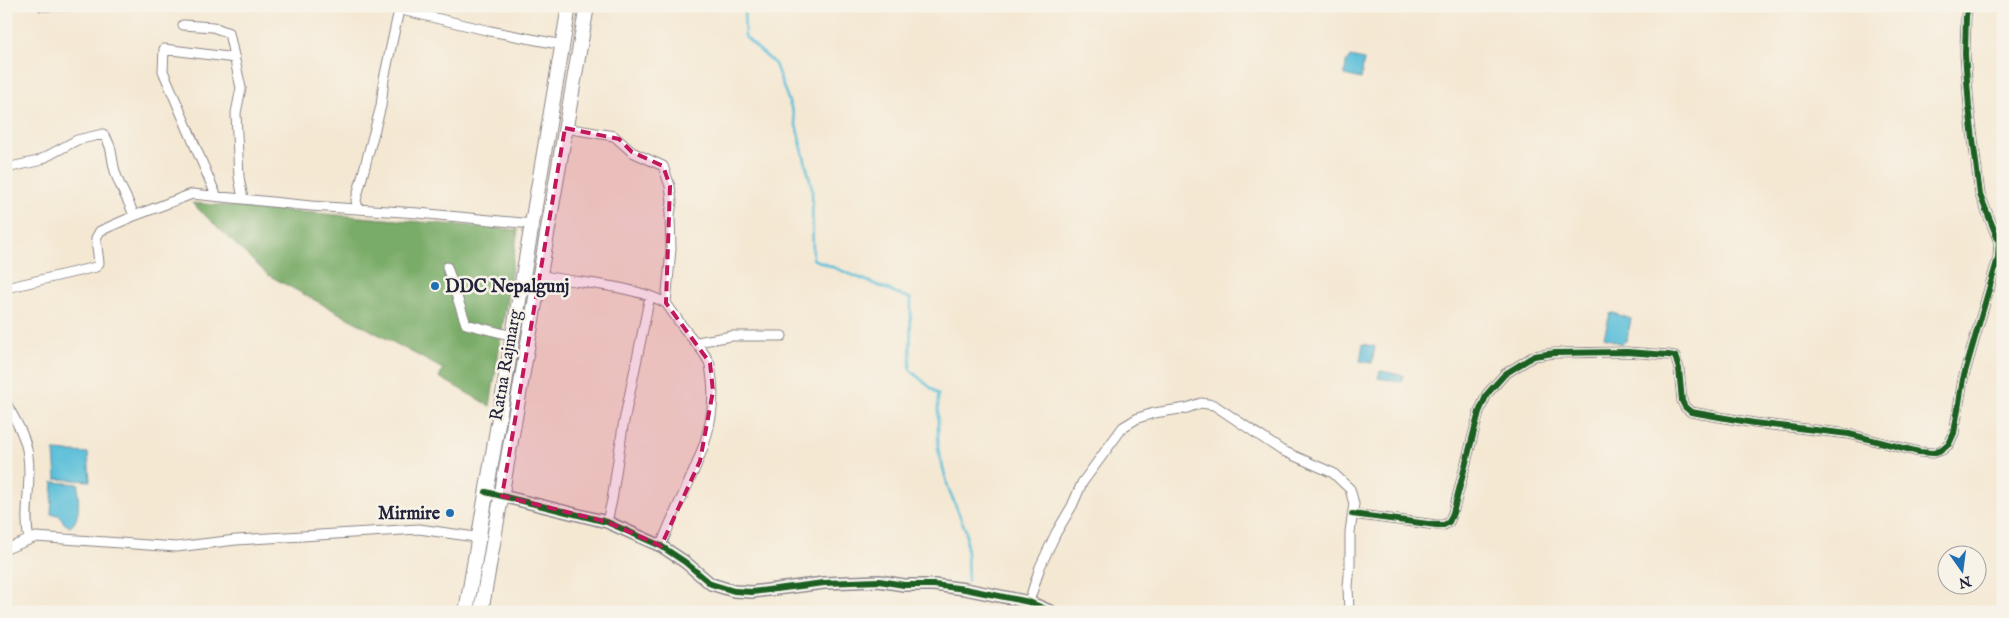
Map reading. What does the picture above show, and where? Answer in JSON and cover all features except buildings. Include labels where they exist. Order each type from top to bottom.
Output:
[{"type":"highway","name":"Ratna Rajmarg","points":[[466,612],[569,6]]},
{"type":"highway","name":"Ratna Rajmarg","points":[[481,612],[587,6]]},
{"type":"street","points":[[42,6],[68,6]]},
{"type":"street","points":[[385,6],[490,31],[563,44]]},
{"type":"street","points":[[1352,514],[1436,525],[1444,525],[1449,522],[1479,412],[1487,394],[1505,374],[1521,363],[1534,356],[1554,353],[1627,352],[1675,356],[1679,370],[1682,402],[1691,412],[1754,423],[1848,434],[1919,452],[1933,453],[1942,450],[1949,444],[1954,433],[1962,379],[1998,258],[1998,242],[1980,195],[1969,107],[1965,54],[1968,6]]},
{"type":"street","points":[[358,209],[356,200],[381,106],[384,78],[399,10]]},
{"type":"street","points":[[183,25],[213,28],[229,33],[241,88],[236,113],[239,177],[243,199]]},
{"type":"street","points":[[216,195],[163,71],[164,49],[234,58]]},
{"type":"street","points":[[565,128],[614,136],[632,152],[663,166],[670,186],[672,202],[666,303]]},
{"type":"street","points":[[6,168],[38,161],[77,140],[103,134],[108,140],[115,171],[130,202],[134,216]]},
{"type":"street","points":[[6,288],[96,267],[99,263],[96,238],[100,231],[192,194],[532,224]]},
{"type":"street","points":[[447,267],[466,324],[513,336]]},
{"type":"street","points":[[540,275],[650,296],[666,303],[691,337],[697,342],[710,363],[713,391],[710,422],[700,461],[685,490],[661,546]]},
{"type":"street","points":[[607,522],[623,426],[650,296]]},
{"type":"street","points":[[697,342],[732,336],[782,336]]},
{"type":"street","points":[[6,403],[25,438],[29,482],[25,524],[29,540]]},
{"type":"street","points":[[1029,602],[1040,567],[1082,484],[1123,427],[1138,418],[1154,413],[1187,408],[1201,403],[1214,405],[1281,450],[1333,473],[1350,489],[1353,496],[1348,586],[1349,612]]},
{"type":"street","points":[[486,492],[607,522],[661,546],[685,562],[711,584],[734,591],[752,592],[824,582],[879,581],[904,585],[934,585],[965,589],[1029,602],[1052,612]]},
{"type":"street","points":[[6,549],[36,537],[176,547],[236,540],[419,529],[478,537],[492,541]]},
{"type":"highlighted area","points":[[565,128],[619,139],[632,152],[663,166],[670,186],[666,303],[710,363],[713,391],[700,461],[661,546],[607,522],[502,496]]},
{"type":"green space","points":[[192,203],[518,230],[490,406],[439,377],[443,369],[268,275]]},
{"type":"water","points":[[1350,57],[1364,60],[1361,79],[1345,75],[1346,63]]},
{"type":"water","points":[[1613,313],[1631,319],[1627,339],[1621,344],[1604,337],[1610,314]]},
{"type":"water","points":[[1363,344],[1375,347],[1372,363],[1360,361]]},
{"type":"water","points":[[1380,371],[1403,375],[1402,382],[1378,378]]},
{"type":"water","points":[[54,451],[88,453],[90,481],[56,479]]},
{"type":"water","points":[[53,482],[79,484],[78,514],[70,527],[64,523],[59,515],[51,514]]},
{"type":"waterway","points":[[744,6],[745,37],[775,64],[793,113],[812,188],[813,259],[911,299],[910,370],[938,394],[938,449],[948,487],[966,531],[968,581]]},
{"type":"cycle path","points":[[1352,514],[1436,525],[1444,525],[1449,522],[1479,412],[1487,394],[1505,374],[1534,356],[1554,353],[1627,352],[1675,356],[1679,369],[1682,401],[1691,412],[1754,423],[1849,434],[1919,452],[1933,453],[1942,450],[1949,444],[1954,433],[1963,379],[1998,258],[1999,242],[1980,195],[1969,107],[1965,54],[1968,6]]},
{"type":"cycle path","points":[[486,492],[607,522],[661,546],[685,562],[711,584],[734,591],[752,592],[824,583],[879,581],[904,585],[934,585],[965,589],[1029,602],[1052,612]]},
{"type":"place","name":"DDC Nepalgunj","points":[[435,286]]},
{"type":"place","name":"Mirmire","points":[[450,513]]}]
